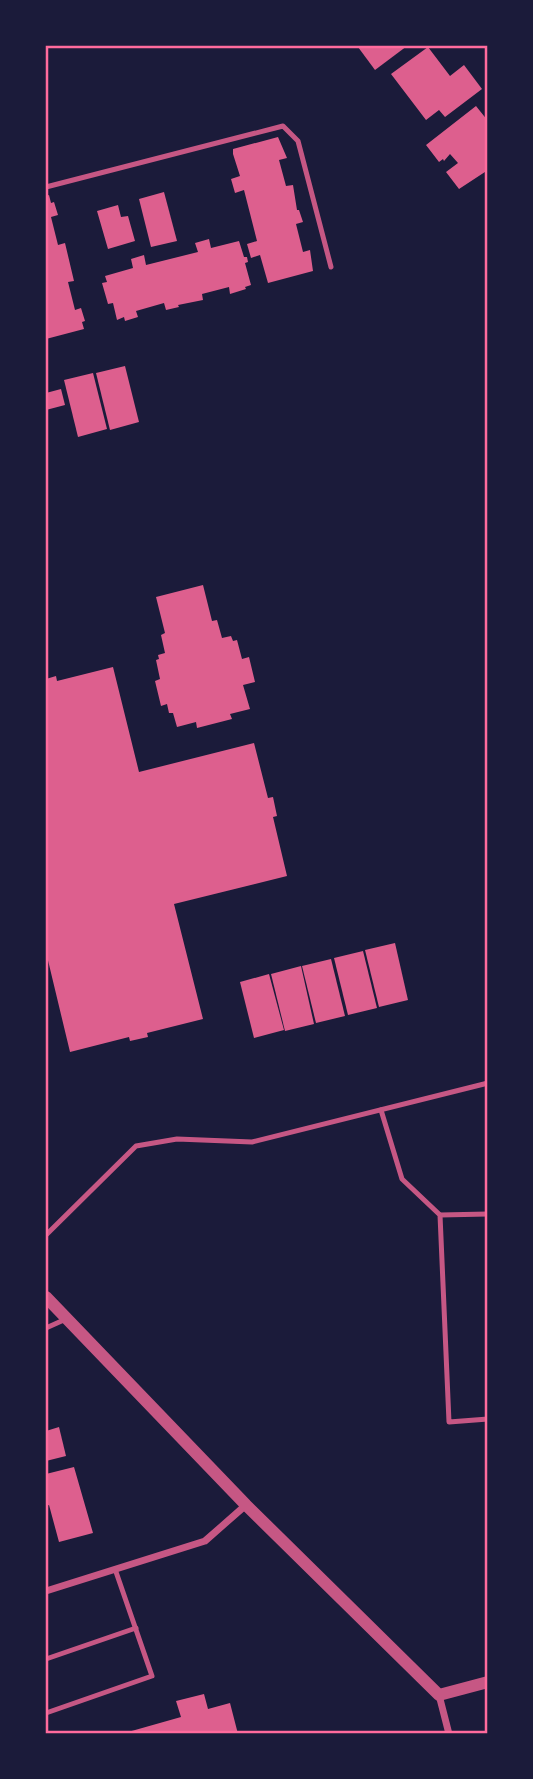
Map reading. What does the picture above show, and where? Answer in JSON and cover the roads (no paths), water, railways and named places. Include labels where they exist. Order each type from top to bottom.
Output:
[{"type":"street","points":[[46,1297],[246,1505],[439,1695],[449,1734]]},
{"type":"street","points":[[46,1591],[205,1541],[246,1505]]},
{"type":"street","points":[[439,1695],[488,1682]]},
{"type":"lane","points":[[46,187],[284,126],[298,141],[331,267]]},
{"type":"lane","points":[[46,1235],[136,1146],[177,1139],[252,1142],[488,1083]]},
{"type":"lane","points":[[381,1110],[402,1179],[440,1215],[449,1422],[488,1419]]},
{"type":"lane","points":[[440,1215],[488,1214]]},
{"type":"lane","points":[[46,1328],[66,1319]]},
{"type":"lane","points":[[46,1713],[152,1676],[116,1569]]},
{"type":"lane","points":[[46,1659],[135,1628]]}]
